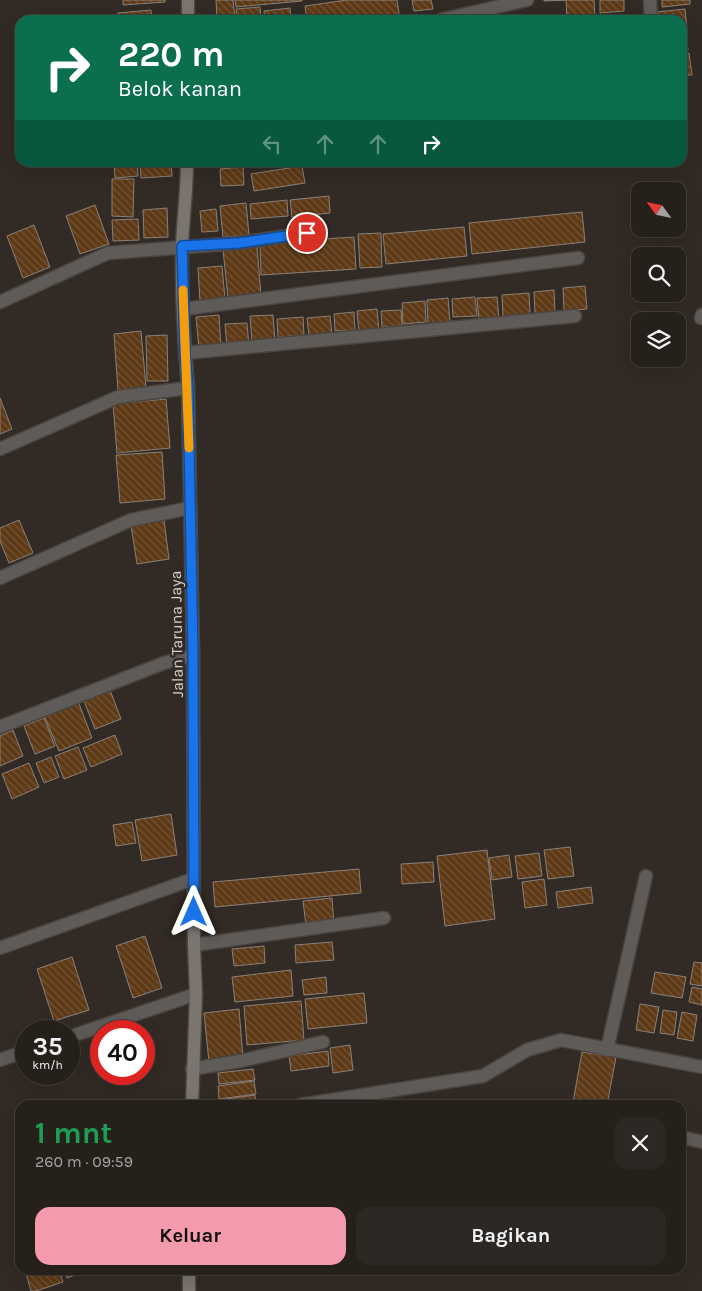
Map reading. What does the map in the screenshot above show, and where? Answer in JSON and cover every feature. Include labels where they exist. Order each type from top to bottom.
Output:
[{"type":"street","points":[[188,0],[188,15]]},
{"type":"street","points":[[462,15],[528,0]]},
{"type":"street","points":[[650,0],[651,15]]},
{"type":"street","name":"Jalan Taruna Jaya","points":[[187,167],[182,246],[185,353],[188,388],[193,655],[194,946],[196,994],[192,1100]]},
{"type":"street","points":[[0,302],[114,252],[239,243],[307,233]]},
{"type":"street","points":[[184,309],[578,258]]},
{"type":"street","points":[[185,353],[575,316]]},
{"type":"street","points":[[0,449],[123,396],[188,388]]},
{"type":"street","points":[[0,578],[131,520],[190,508]]},
{"type":"street","points":[[0,727],[164,663],[193,655]]},
{"type":"street","points":[[607,1050],[646,876]]},
{"type":"street","points":[[0,948],[194,879]]},
{"type":"street","points":[[194,946],[384,918]]},
{"type":"street","points":[[80,1033],[196,994]]},
{"type":"street","points":[[332,1100],[483,1076],[527,1050],[561,1040],[702,1067]]},
{"type":"street","points":[[192,1069],[240,1061],[323,1042]]},
{"type":"street","points":[[0,1060],[15,1055]]},
{"type":"street","points":[[686,1138],[702,1142]]},
{"type":"street","points":[[189,1275],[189,1291]]},
{"type":"building","points":[[123,0],[165,0],[165,2],[123,5]]},
{"type":"building","points":[[216,0],[233,0],[234,15],[217,15]]},
{"type":"building","points":[[235,0],[302,0],[302,1],[236,7]]},
{"type":"building","points":[[347,0],[397,0],[399,15],[306,15],[305,6]]},
{"type":"building","points":[[412,0],[431,0],[433,9],[414,11]]},
{"type":"building","points":[[566,0],[594,0],[595,15],[567,15]]},
{"type":"building","points":[[600,0],[624,0],[624,11],[600,13]]},
{"type":"building","points":[[662,0],[690,0],[690,4],[662,7]]},
{"type":"building","points":[[260,7],[261,15],[237,15],[236,9]]},
{"type":"building","points":[[290,8],[291,15],[264,15],[264,11]]},
{"type":"building","points":[[685,9],[686,15],[656,15],[656,12]]},
{"type":"building","points":[[151,10],[152,15],[118,15],[118,13]]},
{"type":"building","points":[[687,53],[689,53],[692,75],[687,75]]},
{"type":"building","points":[[114,167],[137,167],[138,176],[115,178]]},
{"type":"building","points":[[140,167],[171,167],[172,176],[141,178]]},
{"type":"building","points":[[243,167],[244,185],[221,186],[220,169]]},
{"type":"building","points":[[302,167],[305,183],[254,191],[251,174]]},
{"type":"building","points":[[112,179],[134,179],[133,217],[112,216]]},
{"type":"building","points":[[329,196],[330,213],[292,217],[290,200]]},
{"type":"building","points":[[287,200],[288,216],[251,219],[250,204]]},
{"type":"building","points":[[246,203],[249,235],[223,237],[220,206]]},
{"type":"building","points":[[95,205],[109,244],[80,254],[66,216]]},
{"type":"building","points":[[167,208],[168,237],[144,238],[143,210]]},
{"type":"building","points":[[216,209],[218,231],[202,232],[200,211]]},
{"type":"building","points":[[582,212],[585,242],[472,254],[469,223]]},
{"type":"building","points":[[138,219],[139,240],[113,241],[112,220]]},
{"type":"building","points":[[34,225],[50,267],[23,278],[7,236]]},
{"type":"building","points":[[464,227],[467,256],[386,264],[383,234]]},
{"type":"building","points":[[381,233],[382,267],[360,268],[358,234]]},
{"type":"building","points":[[354,237],[356,269],[261,275],[260,243]]},
{"type":"building","points":[[257,246],[261,296],[228,299],[223,249]]},
{"type":"building","points":[[222,266],[225,299],[200,301],[198,268]]},
{"type":"building","points":[[585,286],[587,309],[564,311],[563,288]]},
{"type":"building","points":[[554,290],[555,312],[535,313],[534,292]]},
{"type":"building","points":[[529,293],[530,314],[503,316],[502,295]]},
{"type":"building","points":[[475,297],[477,316],[453,317],[452,299]]},
{"type":"building","points":[[497,297],[499,320],[479,321],[477,298]]},
{"type":"building","points":[[448,298],[450,322],[428,324],[427,300]]},
{"type":"building","points":[[425,301],[426,322],[403,324],[402,303]]},
{"type":"building","points":[[377,309],[379,331],[359,333],[357,311]]},
{"type":"building","points":[[401,310],[402,326],[382,327],[381,311]]},
{"type":"building","points":[[354,312],[355,330],[335,331],[334,314]]},
{"type":"building","points":[[219,315],[221,347],[199,349],[196,317]]},
{"type":"building","points":[[273,315],[275,341],[252,343],[250,316]]},
{"type":"building","points":[[330,316],[332,334],[309,336],[307,318]]},
{"type":"building","points":[[303,317],[304,335],[278,337],[277,319]]},
{"type":"building","points":[[247,323],[249,346],[227,348],[225,324]]},
{"type":"building","points":[[141,331],[146,387],[118,390],[114,334]]},
{"type":"building","points":[[167,335],[168,381],[147,381],[146,336]]},
{"type":"building","points":[[0,398],[12,429],[0,434]]},
{"type":"building","points":[[166,399],[170,448],[117,453],[113,404]]},
{"type":"building","points":[[162,452],[165,499],[120,503],[116,455]]},
{"type":"building","points":[[19,520],[33,553],[9,563],[0,541],[0,528]]},
{"type":"building","points":[[164,520],[169,559],[137,564],[131,525]]},
{"type":"building","points":[[110,690],[121,719],[95,729],[84,701]]},
{"type":"building","points":[[78,701],[92,738],[59,751],[44,715]]},
{"type":"building","points":[[44,718],[55,746],[35,754],[24,726]]},
{"type":"building","points":[[13,730],[23,756],[0,766],[0,736]]},
{"type":"building","points":[[115,735],[122,754],[91,767],[83,748]]},
{"type":"building","points":[[78,747],[87,770],[64,779],[55,756]]},
{"type":"building","points":[[51,757],[59,777],[44,783],[36,763]]},
{"type":"building","points":[[29,763],[39,787],[12,799],[2,774]]},
{"type":"building","points":[[171,814],[177,855],[142,861],[135,820]]},
{"type":"building","points":[[132,822],[136,843],[116,846],[113,825]]},
{"type":"building","points":[[570,847],[574,876],[548,879],[544,850]]},
{"type":"building","points":[[487,850],[495,919],[445,926],[437,856]]},
{"type":"building","points":[[539,853],[542,876],[518,879],[515,856]]},
{"type":"building","points":[[509,855],[512,877],[492,880],[489,858]]},
{"type":"building","points":[[433,862],[434,882],[402,884],[401,864]]},
{"type":"building","points":[[359,869],[361,893],[215,907],[213,882]]},
{"type":"building","points":[[544,879],[547,905],[525,908],[522,882]]},
{"type":"building","points":[[591,887],[593,903],[558,908],[556,892]]},
{"type":"building","points":[[332,898],[334,924],[306,926],[303,901]]},
{"type":"building","points":[[145,936],[162,988],[133,998],[116,946]]},
{"type":"building","points":[[332,942],[334,960],[296,963],[295,945]]},
{"type":"building","points":[[264,946],[265,963],[234,966],[232,949]]},
{"type":"building","points":[[72,957],[89,1010],[54,1020],[37,969]]},
{"type":"building","points":[[694,962],[702,963],[702,986],[690,984]]},
{"type":"building","points":[[291,970],[293,996],[235,1002],[232,977]]},
{"type":"building","points":[[655,972],[686,977],[682,998],[651,993]]},
{"type":"building","points":[[326,977],[327,993],[304,995],[302,980]]},
{"type":"building","points":[[692,987],[702,989],[702,1005],[689,1002]]},
{"type":"building","points":[[364,993],[367,1023],[308,1029],[305,999]]},
{"type":"building","points":[[301,1001],[304,1040],[247,1045],[244,1006]]},
{"type":"building","points":[[640,1004],[659,1007],[654,1033],[636,1030]]},
{"type":"building","points":[[239,1009],[243,1058],[209,1062],[204,1013]]},
{"type":"building","points":[[663,1010],[677,1012],[674,1035],[660,1033]]},
{"type":"building","points":[[682,1012],[697,1015],[693,1041],[677,1038]]},
{"type":"building","points":[[350,1045],[353,1070],[333,1073],[330,1048]]},
{"type":"building","points":[[328,1051],[329,1066],[291,1071],[289,1056]]},
{"type":"building","points":[[582,1052],[616,1057],[608,1100],[573,1100]]},
{"type":"building","points":[[253,1069],[255,1080],[219,1084],[218,1073]]},
{"type":"building","points":[[254,1081],[256,1094],[219,1099],[218,1086]]},
{"type":"building","points":[[255,1095],[256,1100],[219,1100]]},
{"type":"building","points":[[26,1275],[61,1275],[63,1282],[31,1291]]},
{"type":"slow traffic","points":[[183,290],[189,448]]},
{"type":"route","points":[[194,912],[193,655],[188,388],[185,353],[182,246],[239,243],[307,233]]}]
